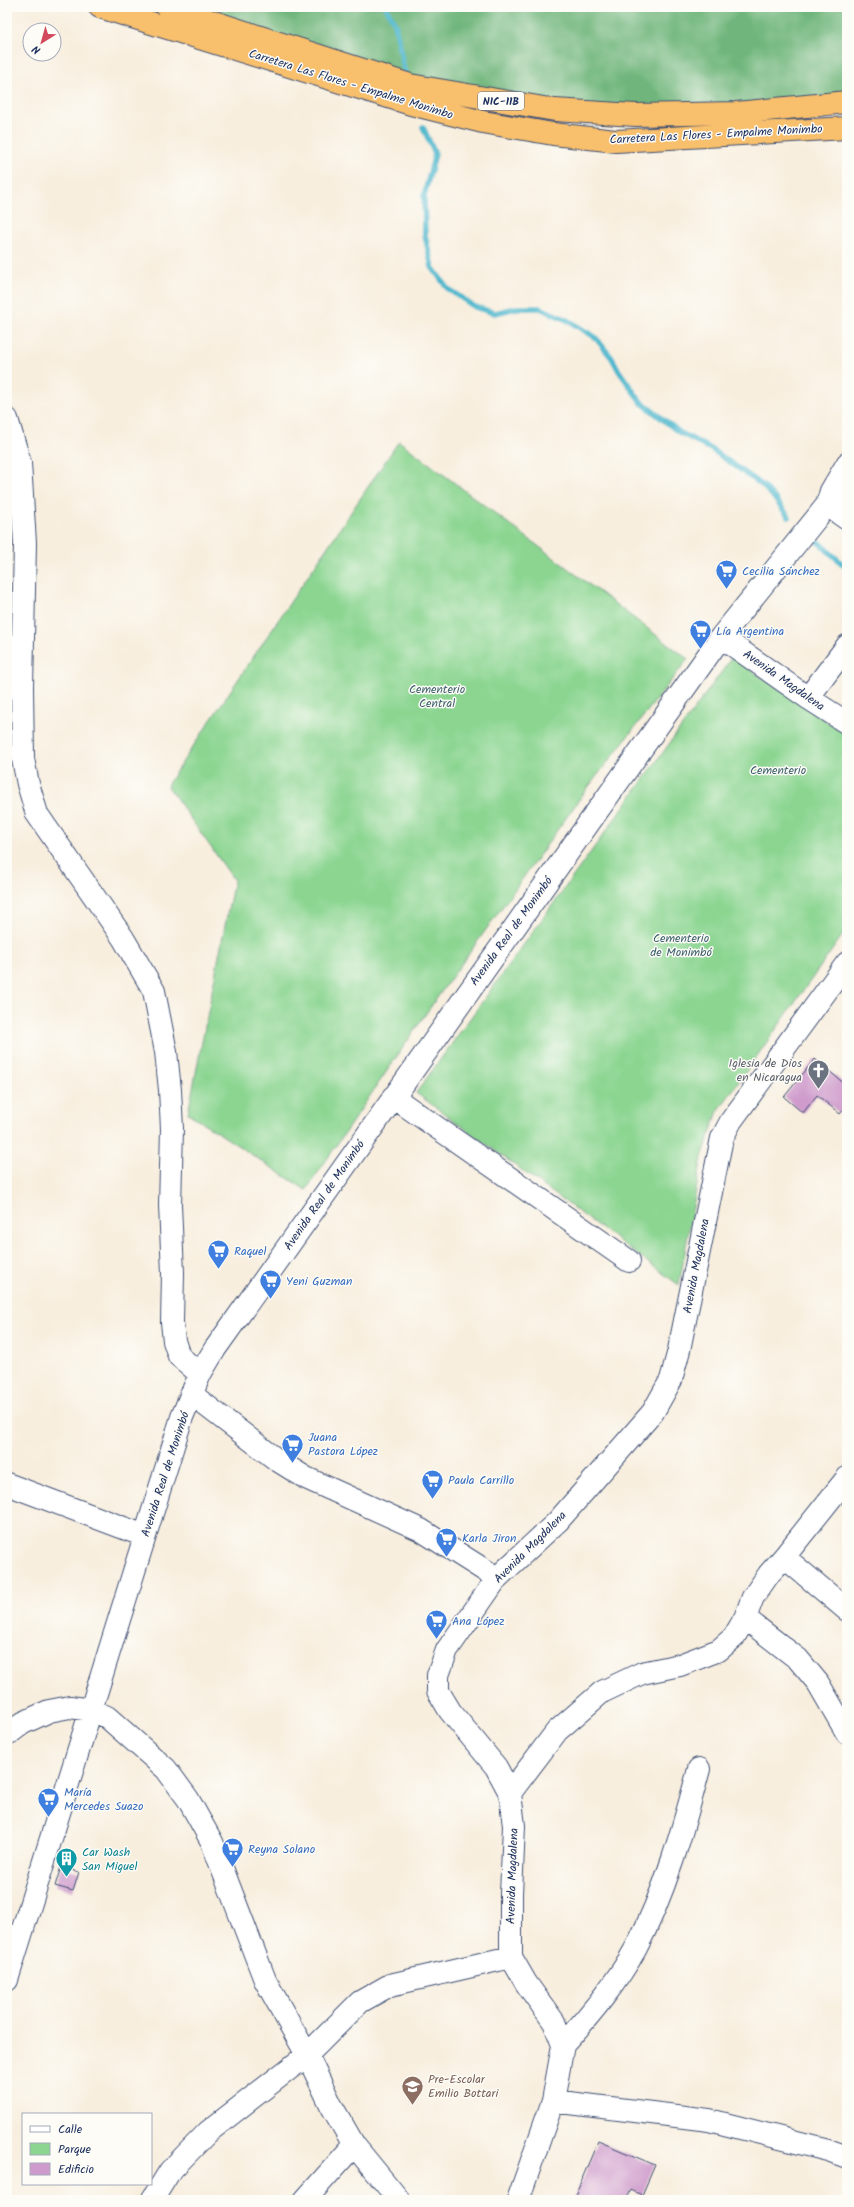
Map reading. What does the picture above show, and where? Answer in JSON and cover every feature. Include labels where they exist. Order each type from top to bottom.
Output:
[{"type":"highway","name":"Carretera Las Flores - Empalme Monimbo","points":[[100,7],[411,104],[483,122],[553,134],[616,141],[847,128]]},
{"type":"highway","name":"Carretera Las Flores - Empalme Monimbo","points":[[167,7],[410,86],[556,110],[635,115],[721,113],[847,102]]},
{"type":"street","points":[[7,419],[20,464],[25,543],[22,687],[23,759],[28,784],[37,814],[123,938],[154,991],[164,1045],[170,1090],[172,1328],[174,1341],[179,1356],[200,1374]]},
{"type":"street","name":"Avenida Real de Monimbó","points":[[827,505],[831,491],[847,464]]},
{"type":"street","name":"Avenida Real de Monimbó","points":[[7,1980],[182,1417],[200,1374],[219,1343],[721,637],[827,505],[847,490]]},
{"type":"street","points":[[827,505],[847,519]]},
{"type":"street","name":"Avenida Magdalena","points":[[721,637],[808,698],[847,723]]},
{"type":"street","points":[[808,698],[847,646]]},
{"type":"street","name":"Avenida Magdalena","points":[[563,2045],[554,2022],[526,1984],[511,1958],[511,1894],[514,1826],[510,1793],[496,1768],[450,1711],[438,1691],[438,1675],[447,1650],[497,1578],[558,1521],[657,1405],[671,1380],[722,1138],[731,1121],[847,963]]},
{"type":"street","points":[[393,1097],[629,1261]]},
{"type":"street","points":[[191,1394],[277,1460],[306,1478],[421,1530],[497,1578]]},
{"type":"street","points":[[510,1793],[557,1731],[602,1692],[642,1673],[680,1665],[719,1650],[734,1637],[745,1618],[753,1597],[769,1574],[847,1478]]},
{"type":"street","points":[[7,1484],[145,1536]]},
{"type":"street","points":[[784,1557],[847,1610]]},
{"type":"street","points":[[745,1618],[798,1659],[818,1683],[847,1733]]},
{"type":"street","points":[[7,1735],[22,1723],[49,1711],[70,1707],[92,1710],[107,1717],[131,1736],[166,1769],[188,1799],[212,1842],[264,1980],[307,2055],[354,2145],[399,2200]]},
{"type":"street","points":[[518,2200],[553,2100],[563,2045],[603,1998],[636,1947],[677,1848],[699,1770]]},
{"type":"street","points":[[152,2200],[170,2171],[208,2132],[307,2055],[360,2002],[390,1985],[511,1958]]},
{"type":"street","points":[[553,2100],[709,2120],[828,2150],[847,2157]]},
{"type":"street","points":[[305,2200],[354,2145]]},
{"type":"green space","points":[[167,7],[847,7],[847,102],[667,115],[410,85]]},
{"type":"green space","name":"Cementerio Central","points":[[399,441],[688,659],[586,790],[427,1012],[306,1190],[188,1113],[234,880],[167,785]]},
{"type":"green space","points":[[733,656],[739,662],[847,735],[847,929],[718,1111],[702,1157],[679,1285],[416,1093]]},
{"type":"building","name":"Iglesia de Dios en Nicaragua","points":[[815,1059],[847,1086],[847,1105],[840,1114],[817,1095],[803,1113],[784,1097]]},
{"type":"building","name":"Car Wash San Miguel","points":[[61,1867],[79,1872],[73,1891],[55,1886]]},
{"type":"building","points":[[598,2141],[655,2165],[642,2195],[631,2190],[626,2200],[573,2200]]},
{"type":"waterway","points":[[386,7],[395,24],[405,75]]},
{"type":"waterway","points":[[423,127],[435,154],[424,196],[425,235],[432,267],[448,289],[475,307],[495,313],[516,308],[540,308],[567,320],[595,337],[612,358],[619,371],[641,402],[679,432],[711,449],[762,485],[789,517]]},
{"type":"waterway","points":[[817,541],[847,568]]},
{"type":"place","name":"Cecilia Sánchez","points":[[726,590]]},
{"type":"place","name":"Lía Argentina","points":[[701,650]]},
{"type":"place","name":"Iglesia de Dios en Nicaragua","points":[[818,1090]]},
{"type":"place","name":"Raquel","points":[[219,1270]]},
{"type":"place","name":"Yeni Guzman","points":[[271,1300]]},
{"type":"place","name":"Juana Pastora López","points":[[292,1464]]},
{"type":"place","name":"Paula Carrillo","points":[[433,1500]]},
{"type":"place","name":"Karla Jiron","points":[[446,1558]]},
{"type":"place","name":"Ana López","points":[[437,1640]]},
{"type":"place","name":"María Mercedes Suazo","points":[[49,1818]]},
{"type":"place","name":"Reyna Solano","points":[[233,1868]]},
{"type":"place","name":"Car Wash San Miguel","points":[[67,1878]]},
{"type":"place","name":"Pre-Escolar Emilio Bottari","points":[[412,2106]]},
{"type":"park label","name":"Cementerio","points":[[778,770]]},
{"type":"park label","name":"Cementerio de Monimbó","points":[[681,945]]}]
